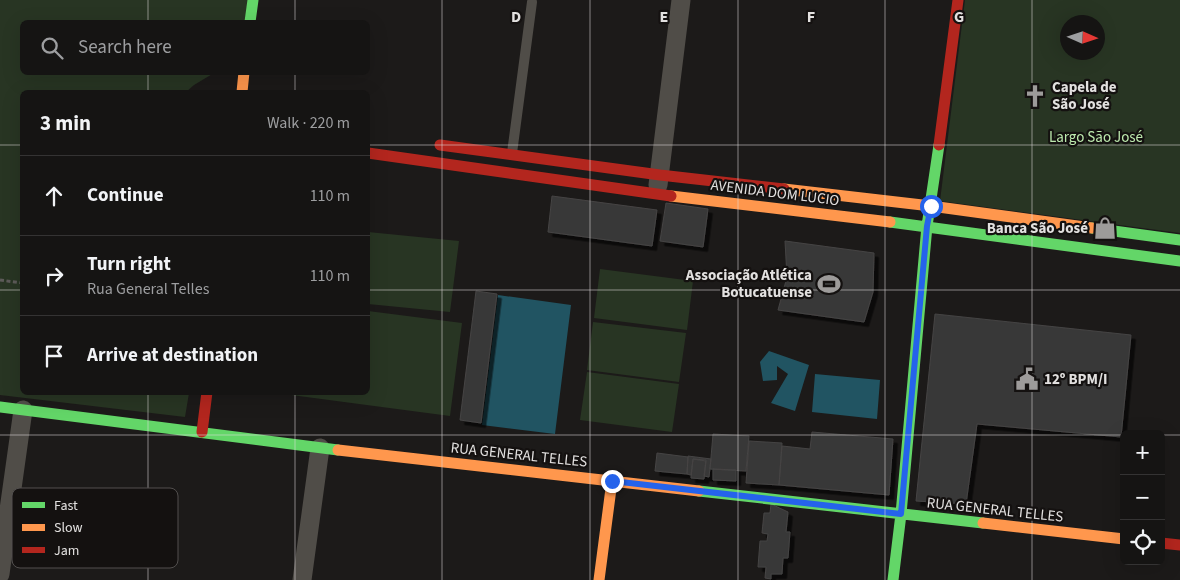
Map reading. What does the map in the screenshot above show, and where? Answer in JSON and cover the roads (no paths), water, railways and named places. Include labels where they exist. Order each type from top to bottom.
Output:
[{"type":"street","points":[[250,20],[253,0]]},
{"type":"street","points":[[657,194],[681,0]]},
{"type":"street","points":[[892,580],[901,514],[927,226],[958,0]]},
{"type":"street","points":[[242,90],[244,75]]},
{"type":"street","name":"AVENIDA DOM LUCIO","points":[[425,143],[660,175],[931,206],[1180,240]]},
{"type":"street","name":"AVENIDA DOM LUCIO","points":[[370,153],[657,194],[927,226],[1180,261]]},
{"type":"street","points":[[202,432],[207,395]]},
{"type":"street","name":"RUA GENERAL TELLES","points":[[0,407],[320,448],[1120,539]]},
{"type":"street","points":[[12,488],[23,410]]},
{"type":"street","points":[[302,580],[320,448]]},
{"type":"street","points":[[599,580],[612,481]]},
{"type":"street","points":[[0,574],[12,488]]},
{"type":"street","points":[[1165,544],[1180,546]]},
{"type":"lane","points":[[512,154],[532,2]]},
{"type":"water","points":[[498,295],[571,305],[555,434],[482,425]]},
{"type":"water","points":[[769,351],[809,365],[795,411],[771,403],[788,374],[777,366],[777,380],[763,381],[760,362]]},
{"type":"water","points":[[815,374],[880,380],[877,419],[812,412]]},
{"type":"place","name":"Capela de São José","points":[[1035,96]]},
{"type":"place","name":"Banca São José","points":[[1105,228]]},
{"type":"place","name":"Associação Atlética Botucatuense","points":[[829,284]]},
{"type":"place","name":"12º BPM/I","points":[[1027,379]]},
{"type":"park label","name":"Largo São José","points":[[1096,137]]}]
